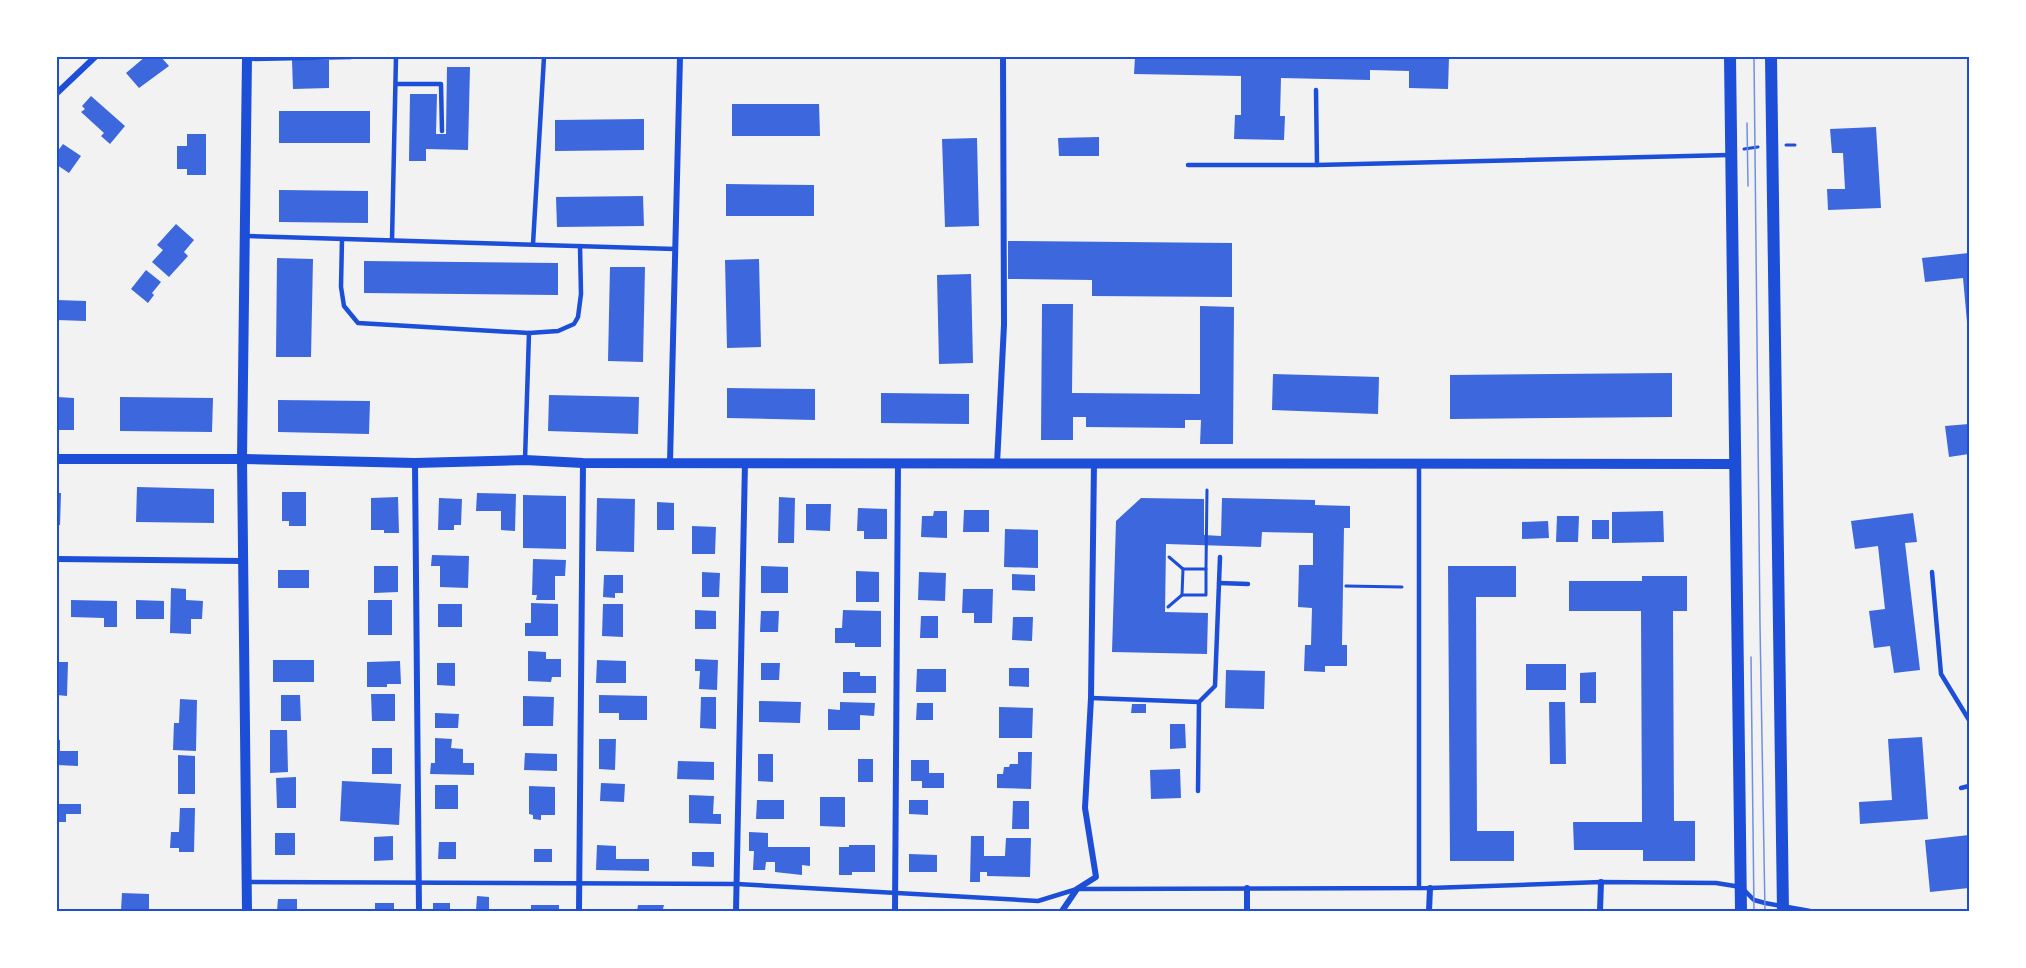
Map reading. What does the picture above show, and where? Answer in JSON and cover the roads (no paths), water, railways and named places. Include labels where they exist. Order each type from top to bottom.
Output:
[{"type":"main road","points":[[1731,57],[1741,911]]},
{"type":"main road","points":[[1771,57],[1783,908]]},
{"type":"street","points":[[57,93],[95,57]]},
{"type":"street","points":[[670,462],[680,57]]},
{"type":"street","points":[[997,464],[1004,325],[1003,57]]},
{"type":"street","points":[[247,58],[242,459],[247,911]]},
{"type":"street","points":[[57,459],[242,459],[415,463],[525,460],[583,463],[1736,464]]},
{"type":"street","points":[[736,911],[745,462]]},
{"type":"street","points":[[415,463],[419,911]]},
{"type":"street","points":[[579,911],[583,463]]},
{"type":"street","points":[[895,911],[898,463]]},
{"type":"street","points":[[1062,911],[1077,889],[1096,877],[1085,808],[1091,698],[1094,463]]},
{"type":"street","points":[[57,559],[243,561]]},
{"type":"street","points":[[1600,911],[1601,882]]},
{"type":"street","points":[[1247,888],[1247,911]]},
{"type":"street","points":[[1429,911],[1430,888]]},
{"type":"lane","points":[[247,58],[351,57]]},
{"type":"lane","points":[[392,240],[396,57]]},
{"type":"lane","points":[[533,244],[544,57]]},
{"type":"lane","points":[[396,84],[441,84],[442,130]]},
{"type":"lane","points":[[1316,90],[1317,165]]},
{"type":"lane","points":[[1188,165],[1317,165],[1732,152]]},
{"type":"lane","points":[[244,236],[675,249]]},
{"type":"lane","points":[[342,239],[341,287],[344,306],[358,323],[529,333],[558,332],[574,324],[579,317],[580,246]]},
{"type":"lane","points":[[525,460],[529,333]]},
{"type":"lane","points":[[1419,462],[1419,888]]},
{"type":"lane","points":[[1198,791],[1199,702],[1215,686],[1220,557]]},
{"type":"lane","points":[[1932,572],[1941,674],[1969,720]]},
{"type":"lane","points":[[1219,583],[1248,584]]},
{"type":"lane","points":[[1091,698],[1199,702]]},
{"type":"lane","points":[[1961,788],[1969,786]]},
{"type":"lane","points":[[248,882],[737,884],[1038,901],[1077,889],[1430,888],[1601,882],[1716,883],[1741,887],[1754,900],[1783,908],[1810,911]]},
{"type":"tram line","points":[[1754,57],[1765,911]]},
{"type":"tram line","points":[[1747,123],[1748,186]]},
{"type":"tram line","points":[[1751,657],[1754,911]]}]
